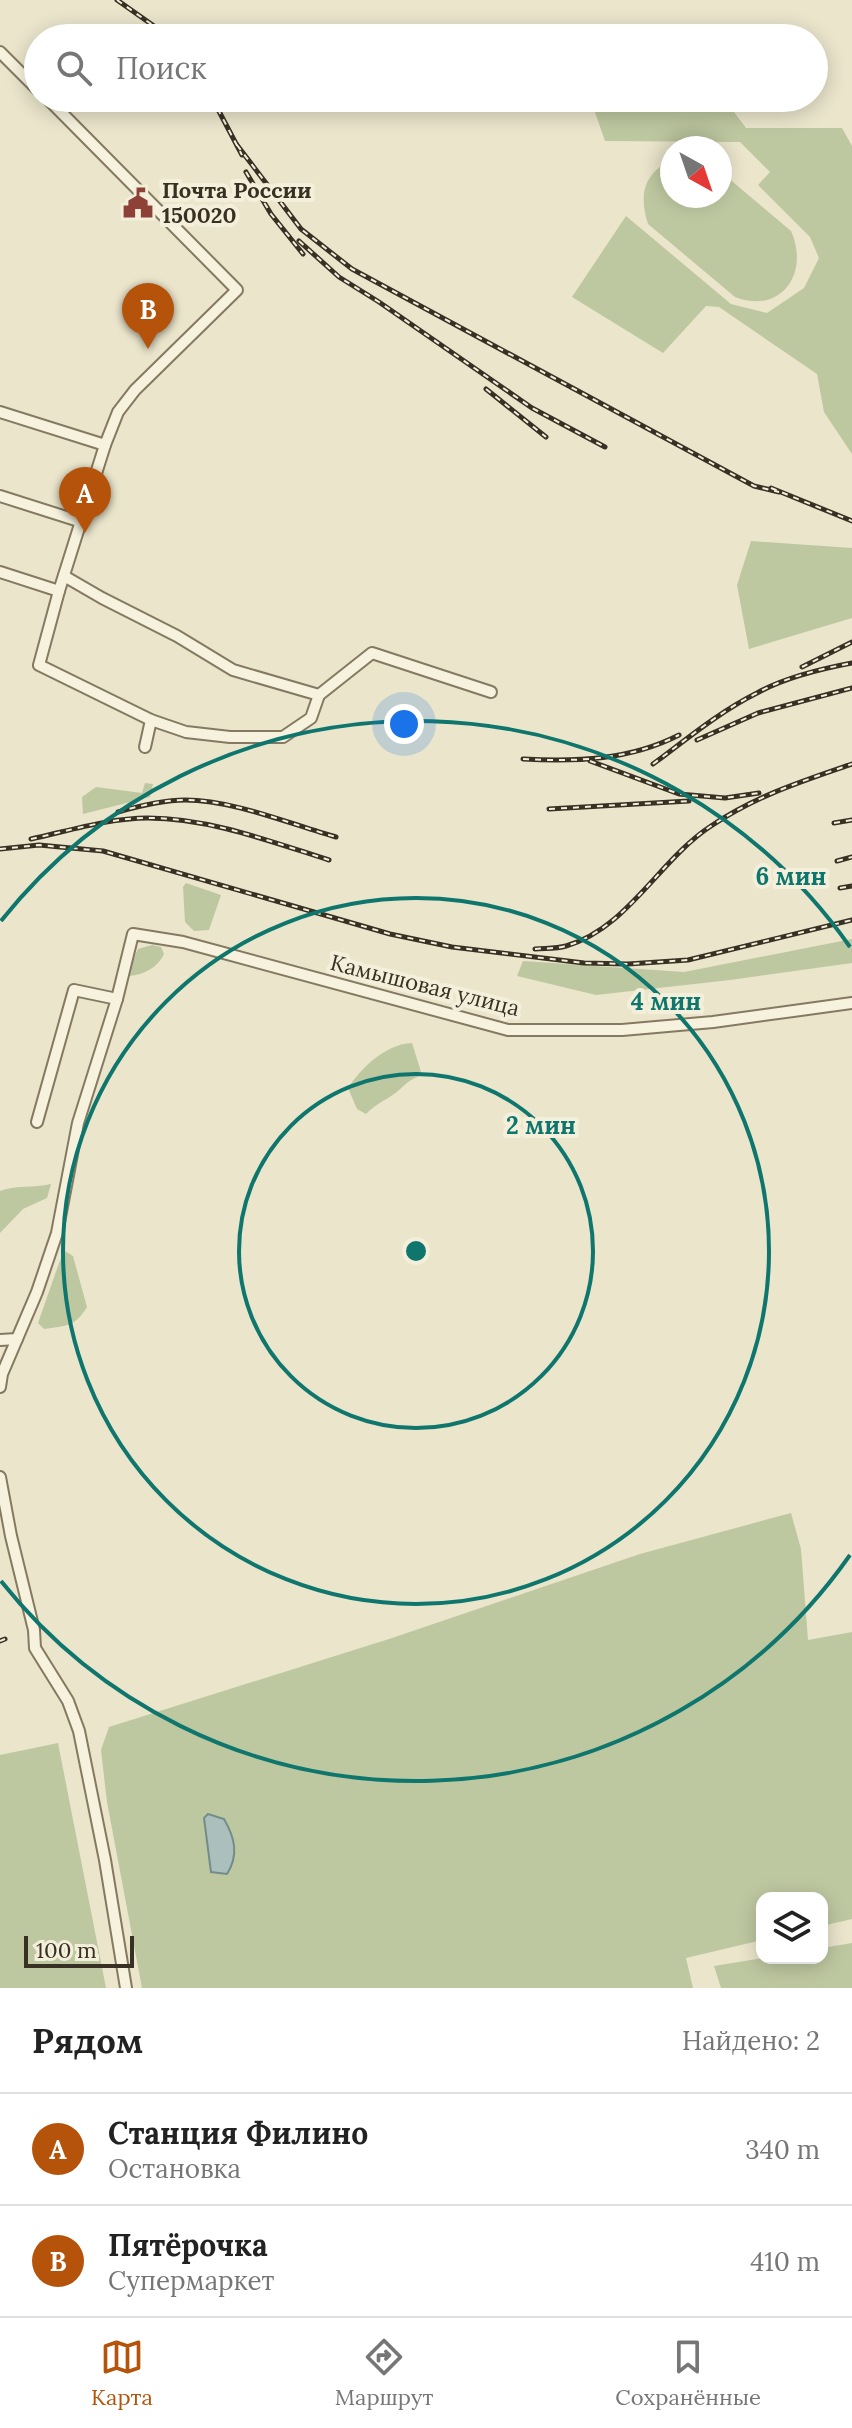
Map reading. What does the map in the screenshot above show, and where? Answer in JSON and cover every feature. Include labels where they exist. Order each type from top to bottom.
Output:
[{"type":"street","points":[[0,52],[24,76]]},
{"type":"street","points":[[61,112],[237,290],[118,412],[59,591],[39,665],[151,720],[186,732],[230,737],[283,737],[311,718],[319,695],[372,653],[491,692]]},
{"type":"street","points":[[0,412],[105,445]]},
{"type":"street","points":[[0,496],[82,522]]},
{"type":"street","points":[[0,572],[59,591]]},
{"type":"street","points":[[64,576],[177,636],[233,670],[319,695]]},
{"type":"street","points":[[145,747],[151,720]]},
{"type":"street","name":"Камышовая улица","points":[[117,999],[133,934],[183,942],[508,1030],[622,1030],[713,1022],[852,1003]]},
{"type":"street","points":[[0,1387],[2,1374],[37,1292],[57,1233],[78,1123],[117,999],[74,990],[37,1122]]},
{"type":"street","points":[[0,1340],[17,1339]]},
{"type":"street","points":[[0,1477],[34,1630],[35,1648],[68,1701],[79,1731],[126,1988]]},
{"type":"green space","points":[[595,112],[734,112],[746,128],[842,128],[852,146],[852,454],[824,412],[817,374],[719,307],[706,306],[663,353],[572,297],[626,216],[731,304],[767,313],[804,288],[819,258],[810,237],[758,185],[770,172],[740,142],[732,142],[732,136],[660,136],[660,141],[605,141]]},
{"type":"green space","points":[[660,167],[660,208],[732,208],[732,181],[791,231],[797,262],[787,286],[778,295],[766,300],[751,301],[735,297],[648,224],[644,195]]},
{"type":"green space","points":[[751,541],[852,548],[852,618],[749,649],[737,585]]},
{"type":"green space","points":[[145,783],[153,784],[150,797],[83,814],[82,797],[96,787],[142,793]]},
{"type":"green space","points":[[186,883],[221,895],[209,930],[194,931],[185,922],[183,887]]},
{"type":"green space","points":[[852,939],[852,963],[596,995],[517,976],[523,961],[684,972]]},
{"type":"green space","points":[[152,945],[161,947],[164,954],[161,959],[150,970],[129,976],[128,969],[138,949]]},
{"type":"green space","points":[[412,1043],[422,1075],[366,1114],[357,1109],[348,1088],[354,1080],[384,1052]]},
{"type":"green space","points":[[51,1184],[47,1198],[23,1209],[0,1233],[0,1191]]},
{"type":"green space","points":[[65,1251],[73,1256],[87,1307],[74,1322],[44,1329],[38,1323]]},
{"type":"green space","points":[[791,1513],[801,1549],[808,1640],[852,1632],[852,1919],[828,1925],[828,1892],[756,1892],[756,1941],[686,1958],[693,1988],[142,1988],[107,1802],[101,1750],[109,1727],[389,1639],[640,1554]]},
{"type":"green space","points":[[58,1743],[106,1988],[0,1988],[0,1755]]},
{"type":"green space","points":[[852,1943],[852,1988],[721,1988],[714,1966],[756,1959],[756,1964],[828,1964],[828,1947]]},
{"type":"shaded area","points":[[208,1814],[224,1819],[231,1833],[234,1853],[227,1874],[211,1872],[204,1818]]},
{"type":"railway","points":[[117,0],[151,24]]},
{"type":"railway","points":[[219,112],[242,155]]},
{"type":"railway","points":[[237,145],[301,229],[352,269],[754,486],[779,492]]},
{"type":"railway","points":[[246,172],[271,214],[303,254]]},
{"type":"railway","points":[[299,241],[339,277],[532,408],[605,447]]},
{"type":"railway","points":[[486,389],[546,437]]},
{"type":"railway","points":[[771,488],[852,521]]},
{"type":"railway","points":[[802,667],[852,642]]},
{"type":"railway","points":[[653,764],[716,717],[768,687],[803,674],[852,663]]},
{"type":"railway","points":[[697,740],[758,713],[852,688]]},
{"type":"railway","points":[[523,759],[603,758],[642,750],[679,735]]},
{"type":"railway","points":[[590,761],[679,794],[725,798],[759,793]]},
{"type":"railway","points":[[535,949],[566,946],[608,924],[692,840],[728,815],[780,790],[852,764]]},
{"type":"railway","points":[[118,812],[168,801],[203,801],[242,808],[336,837]]},
{"type":"railway","points":[[549,809],[689,801]]},
{"type":"railway","points":[[31,839],[118,820],[171,819],[240,832],[329,860]]},
{"type":"railway","points":[[834,823],[852,820]]},
{"type":"railway","points":[[0,849],[39,845],[103,851],[390,934],[452,947],[584,963],[688,960],[852,920]]},
{"type":"railway","points":[[837,861],[852,857]]},
{"type":"railway","points":[[840,888],[852,886]]},
{"type":"railway","points":[[0,1641],[5,1639]]},
{"type":"place","name":"Почта России 150020","points":[[138,203]]},
{"type":"place","name":"Пятёрочка","points":[[148,349]]},
{"type":"place","name":"Станция Филино","points":[[85,533]]}]
